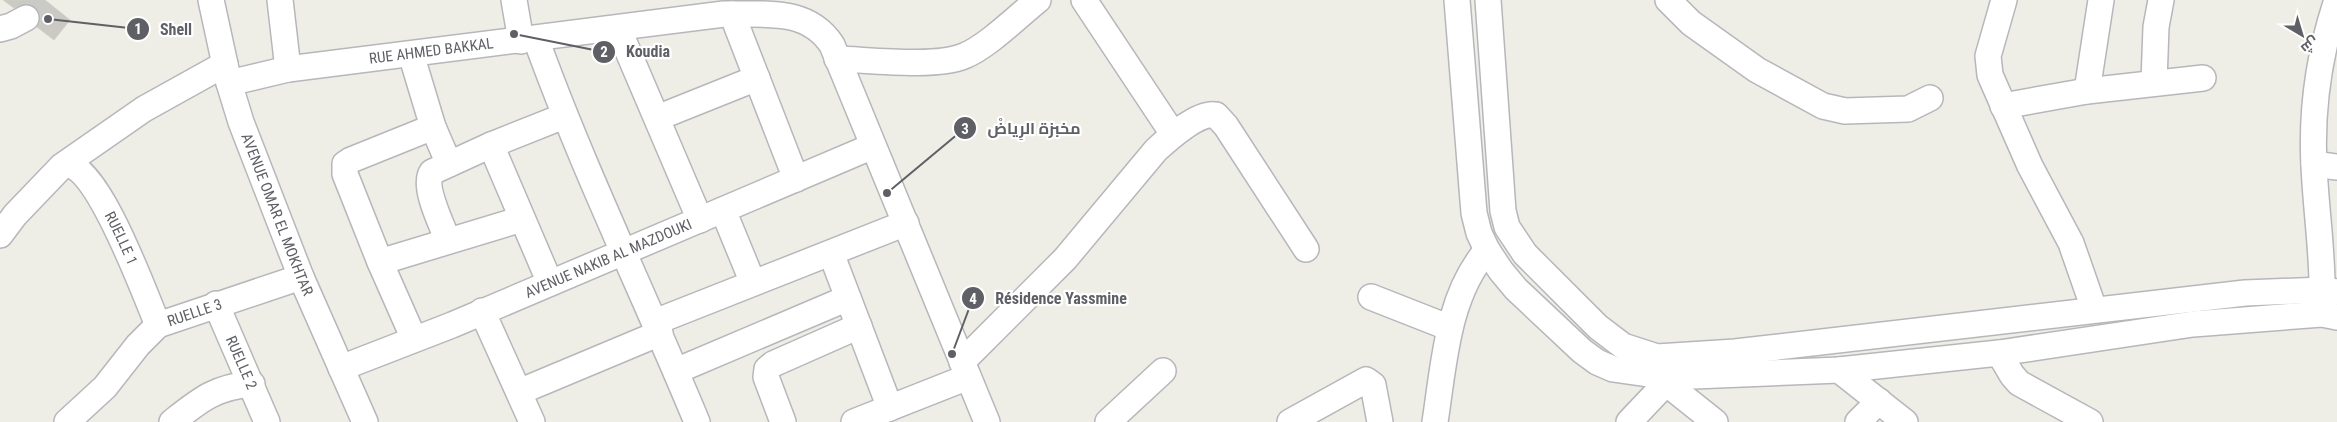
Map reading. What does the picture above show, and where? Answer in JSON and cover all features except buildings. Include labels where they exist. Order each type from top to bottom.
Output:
[{"type":"street","name":"AVENUE OMAR EL MOKHTAR","points":[[211,0],[227,74],[241,122],[301,277],[365,422]]},
{"type":"street","points":[[280,0],[288,69]]},
{"type":"street","points":[[514,0],[528,40],[658,327],[697,422]]},
{"type":"street","points":[[834,52],[930,62],[951,60],[966,56],[981,46],[1038,0]]},
{"type":"street","points":[[1084,0],[1173,134]]},
{"type":"street","points":[[1457,0],[1474,213],[1479,233],[1487,250],[1516,289],[1582,351],[1597,362],[1630,372],[1839,370],[1999,354],[2193,324],[2330,316],[2325,166],[2314,115],[2318,80],[2329,25],[2337,0]]},
{"type":"street","points":[[1488,0],[1503,210],[1507,227],[1525,254],[1610,337],[1623,346],[1657,357],[1715,422]]},
{"type":"street","points":[[1668,0],[1691,23],[1757,70],[1823,106],[1845,111],[1908,109],[1930,98]]},
{"type":"street","points":[[2004,0],[1988,56],[1990,75],[2030,166],[2071,243],[2094,309]]},
{"type":"street","points":[[2087,91],[2101,0]]},
{"type":"street","points":[[2154,82],[2156,27],[2161,0]]},
{"type":"street","name":"RUE AHMED BAKKAL","points":[[227,74],[288,69],[528,40],[618,28],[722,9],[794,8],[805,20],[816,27],[834,52],[987,422]]},
{"type":"street","points":[[722,9],[757,78],[796,179]]},
{"type":"street","points":[[0,29],[11,26],[26,18]]},
{"type":"street","points":[[618,28],[700,220]]},
{"type":"street","points":[[411,54],[434,127],[449,164]]},
{"type":"street","points":[[0,235],[36,192],[62,166],[144,109],[227,74]]},
{"type":"street","points":[[656,118],[757,78]]},
{"type":"street","points":[[2004,106],[2087,91],[2203,78]]},
{"type":"street","points":[[854,422],[890,408],[965,370],[1156,150],[1173,134],[1205,116],[1211,114],[1221,119],[1306,249]]},
{"type":"street","points":[[448,241],[428,182],[432,172],[564,116]]},
{"type":"street","points":[[414,339],[344,174],[345,164],[350,160],[434,127]]},
{"type":"street","points":[[491,146],[550,282]]},
{"type":"street","name":"AVENUE NAKIB AL MAZDOUKI","points":[[341,368],[624,252],[873,146]]},
{"type":"street","name":"RUELLE 1","points":[[67,164],[77,169],[112,214],[158,325]]},
{"type":"street","points":[[723,210],[753,283]]},
{"type":"street","points":[[380,262],[522,219]]},
{"type":"street","points":[[519,392],[753,283],[906,223]]},
{"type":"street","points":[[1435,422],[1450,328],[1462,291],[1476,262],[1487,250]]},
{"type":"street","points":[[831,253],[890,408]]},
{"type":"street","name":"RUELLE 3","points":[[67,422],[105,387],[138,345],[158,325],[301,277]]},
{"type":"street","points":[[1629,422],[1669,372],[1956,327],[2094,309],[2244,293],[2330,291]]},
{"type":"street","points":[[1371,297],[1450,328]]},
{"type":"street","points":[[676,371],[848,298]]},
{"type":"street","name":"RUELLE 2","points":[[216,304],[267,422]]},
{"type":"street","points":[[482,311],[532,422]]},
{"type":"street","points":[[783,422],[766,377],[767,369],[773,364],[859,326]]},
{"type":"street","points":[[1999,354],[2019,383],[2090,422]]},
{"type":"street","points":[[1839,370],[1904,422]]},
{"type":"street","points":[[1108,422],[1163,371]]},
{"type":"street","points":[[1290,422],[1366,380],[1373,385],[1380,422]]},
{"type":"street","points":[[172,422],[209,394],[233,386],[252,384]]},
{"type":"street","points":[[1858,422],[1879,401]]},
{"type":"tunnel","points":[[26,18],[35,11],[42,0]]},
{"type":"place","name":"Shell","points":[[48,19]]},
{"type":"place","name":"Koudia","points":[[514,34]]},
{"type":"place","name":"مخبزة الرِياضْ","points":[[887,193]]},
{"type":"place","name":"Résidence Yassmine","points":[[952,354]]}]
